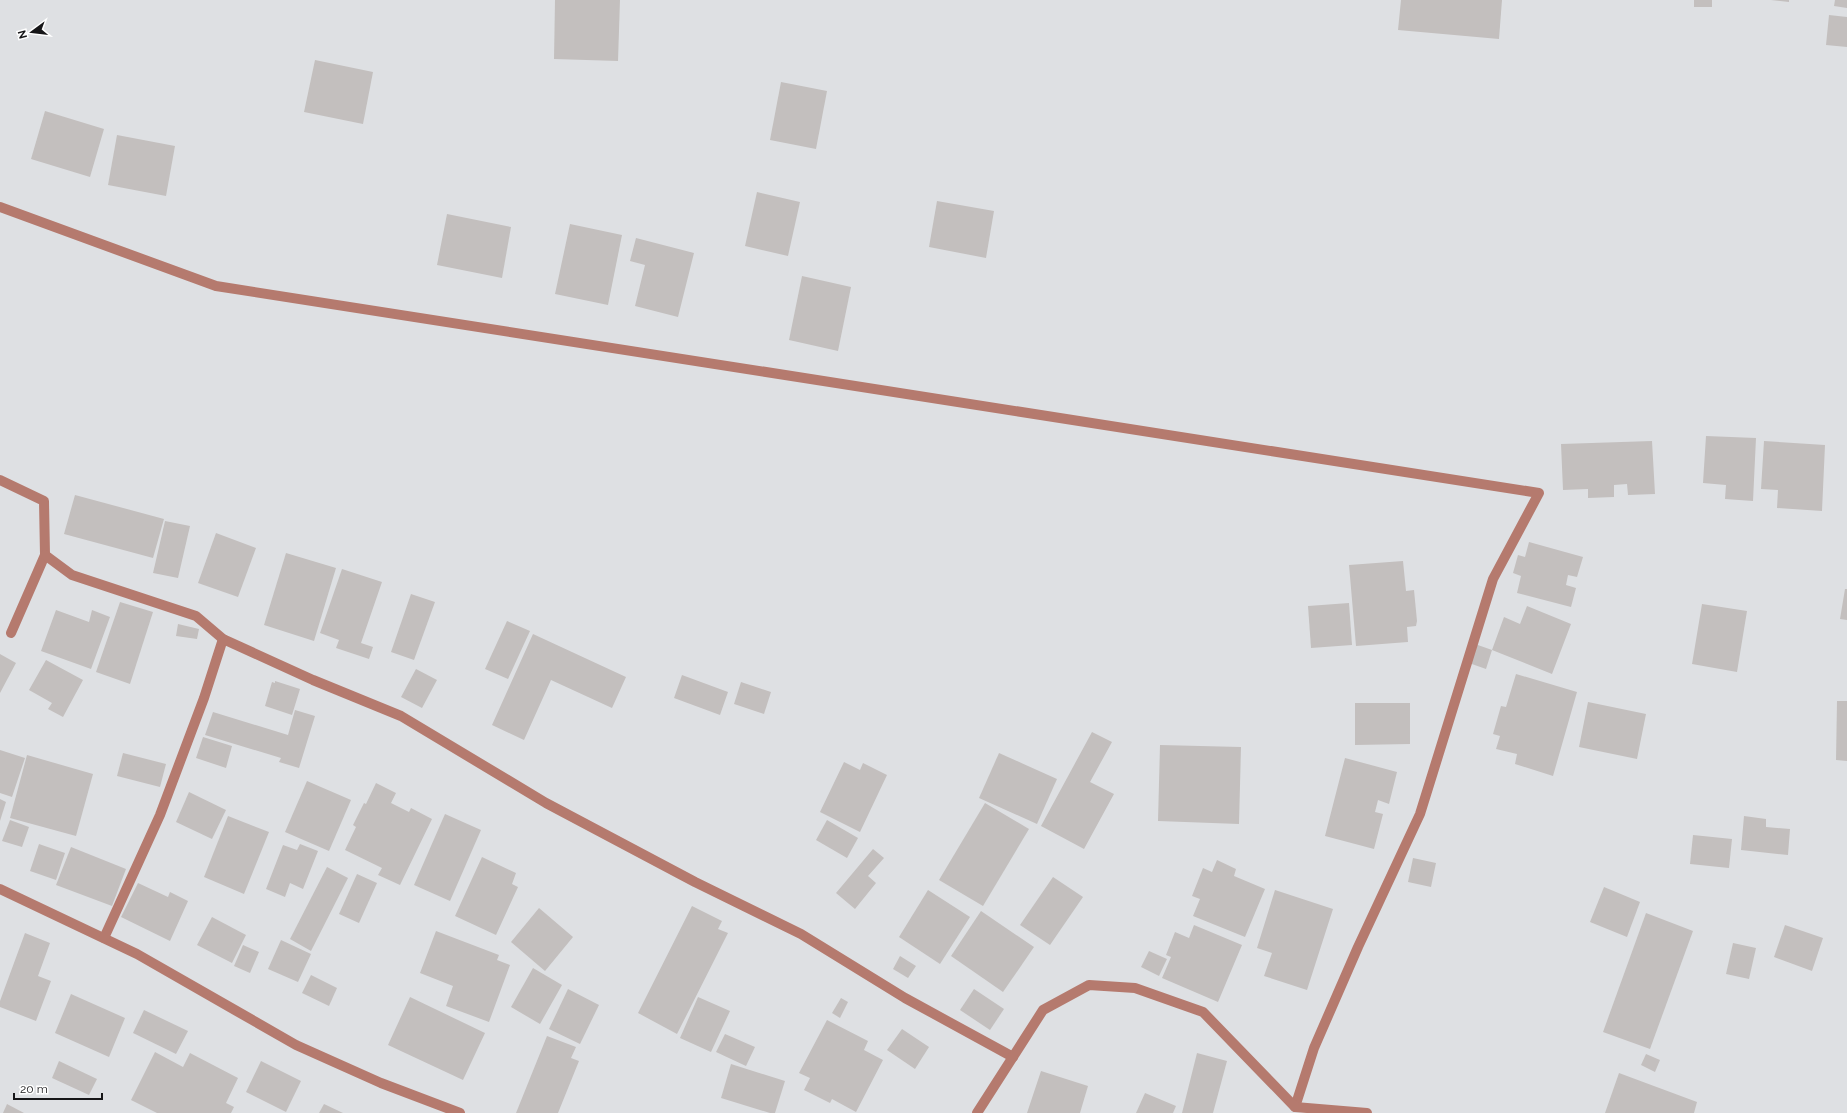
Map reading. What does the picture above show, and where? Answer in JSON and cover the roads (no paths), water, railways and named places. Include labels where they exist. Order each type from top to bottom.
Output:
[{"type":"street","points":[[0,207],[216,286],[1539,493],[1493,579],[1420,814],[1358,947],[1317,1041],[1294,1107]]},
{"type":"street","points":[[0,480],[44,501],[45,555],[11,633]]},
{"type":"street","points":[[45,555],[72,575],[196,616],[223,639],[313,680],[401,716],[546,803],[694,882],[801,934],[905,998],[1013,1057]]},
{"type":"street","points":[[104,938],[160,816],[204,698],[223,639]]},
{"type":"street","points":[[0,889],[137,954],[296,1045],[381,1083],[460,1113]]},
{"type":"street","points":[[977,1113],[1043,1010],[1089,985],[1135,988],[1203,1012],[1294,1107],[1366,1113]]}]
